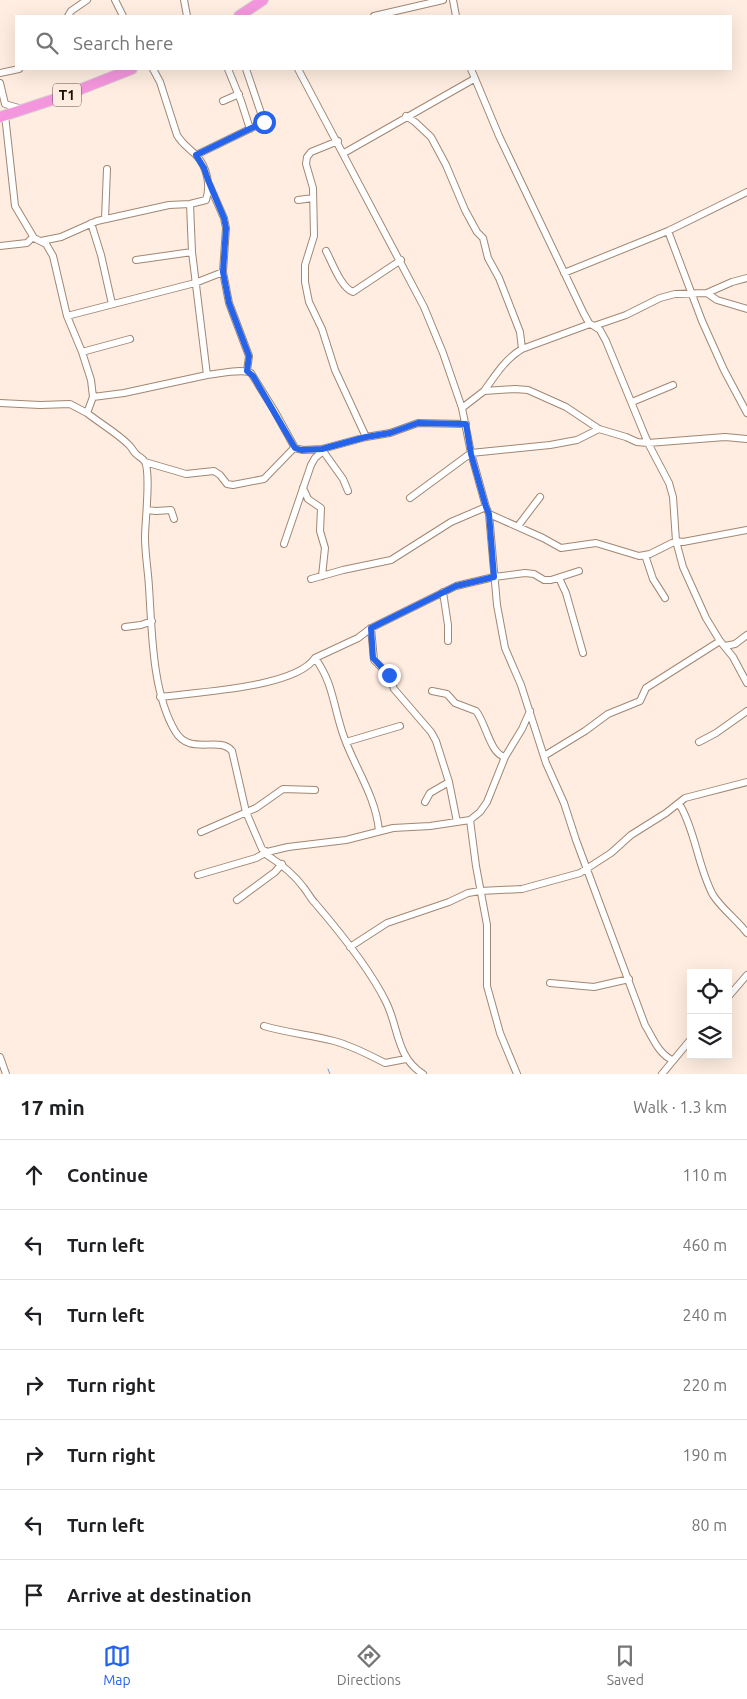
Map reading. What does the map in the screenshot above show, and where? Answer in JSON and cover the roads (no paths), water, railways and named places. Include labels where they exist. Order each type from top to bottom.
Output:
[{"type":"highway","points":[[240,15],[263,0]]},
{"type":"highway","name":"T1","points":[[2,111],[23,109],[88,87],[130,70]]},
{"type":"street","points":[[69,15],[71,11],[87,0]]},
{"type":"street","points":[[116,0],[124,15]]},
{"type":"street","points":[[184,0],[188,15]]},
{"type":"street","points":[[378,15],[443,0]]},
{"type":"street","points":[[453,0],[456,15]]},
{"type":"street","points":[[0,73],[15,70]]},
{"type":"street","points":[[154,70],[160,82],[177,135],[196,155],[204,168],[218,201],[226,228],[223,272],[229,303],[249,356],[247,371]]},
{"type":"street","points":[[228,70],[239,94],[250,129]]},
{"type":"street","points":[[196,155],[264,121],[246,70]]},
{"type":"street","points":[[299,70],[401,260],[428,316],[443,353],[462,408],[471,454],[487,510],[497,605],[505,648],[645,1024],[657,1047],[672,1060]]},
{"type":"street","points":[[471,70],[587,321],[601,331],[648,443],[669,483],[676,541],[683,566],[706,618],[720,641],[726,646],[747,683]]},
{"type":"street","points":[[344,152],[380,134],[406,116],[474,79]]},
{"type":"street","points":[[0,83],[15,206],[33,237],[49,247],[53,256],[67,316],[91,380],[94,397],[87,413]]},
{"type":"street","points":[[223,101],[239,94]]},
{"type":"street","points":[[406,116],[431,137],[444,160],[464,210],[477,232],[483,238],[488,258],[499,278],[520,332],[522,349]]},
{"type":"street","points":[[338,141],[311,152],[307,157],[306,164],[313,186],[314,236],[305,268],[308,299],[322,329],[336,370],[366,437]]},
{"type":"street","points":[[105,219],[107,169]]},
{"type":"street","points":[[41,242],[61,237],[91,223],[105,219],[169,205],[190,204],[206,200],[208,180]]},
{"type":"street","points":[[564,273],[668,231],[747,192]]},
{"type":"street","points":[[298,200],[313,198]]},
{"type":"street","points":[[190,204],[195,283],[207,375]]},
{"type":"street","points":[[91,223],[101,255],[112,304]]},
{"type":"street","points":[[668,231],[690,288],[690,294],[724,370],[747,413]]},
{"type":"street","points":[[0,246],[27,243],[33,237]]},
{"type":"street","points":[[326,251],[344,285],[352,292],[355,292],[401,260]]},
{"type":"street","points":[[136,260],[192,252]]},
{"type":"street","points":[[67,316],[195,283],[223,272]]},
{"type":"street","points":[[462,408],[484,391],[507,360],[522,349],[592,325],[626,316],[660,298],[675,294],[707,293],[732,282],[747,278]]},
{"type":"street","points":[[707,293],[717,300],[747,308]]},
{"type":"street","points":[[82,352],[130,339]]},
{"type":"street","points":[[94,397],[124,393],[207,375],[247,371],[253,376],[295,448],[301,450],[323,450],[366,437],[390,433],[418,423],[466,424]]},
{"type":"street","points":[[632,402],[673,386]]},
{"type":"street","points":[[484,391],[528,390],[566,407],[599,429],[637,442],[725,438],[747,439]]},
{"type":"street","points":[[0,403],[70,404],[87,413],[128,444],[135,454],[145,462],[183,474],[215,471],[227,484],[264,479],[295,448]]},
{"type":"street","points":[[410,498],[471,454],[568,442],[583,438],[599,429]]},
{"type":"street","points":[[284,544],[311,465],[323,450]]},
{"type":"street","points":[[323,450],[343,479],[348,491]]},
{"type":"street","points":[[145,462],[145,538],[152,621],[160,697],[171,725],[183,741],[195,745],[230,748],[246,812],[262,848],[267,852],[267,855],[282,864],[303,887],[350,947],[387,1002],[406,1059],[423,1074]]},
{"type":"street","points":[[303,486],[308,499],[321,508],[320,531],[325,548],[322,576]]},
{"type":"street","points":[[518,526],[540,497]]},
{"type":"street","points":[[146,510],[156,512],[171,510],[174,519]]},
{"type":"street","points":[[311,579],[391,560],[446,524],[458,518],[487,510],[561,548],[596,543],[632,554],[645,555],[676,541],[683,542],[747,530]]},
{"type":"street","points":[[645,555],[653,579],[665,598]]},
{"type":"street","points":[[160,697],[219,690],[276,680],[298,670],[314,658],[358,638],[371,628],[456,586],[494,577],[529,573],[536,574],[544,580],[560,578],[579,571]]},
{"type":"street","points":[[560,578],[583,653]]},
{"type":"street","points":[[444,592],[448,641]]},
{"type":"street","points":[[125,627],[141,626],[152,621]]},
{"type":"street","points":[[371,628],[374,660],[389,675],[394,688],[403,701],[432,734],[438,745],[449,782],[457,822]]},
{"type":"street","points":[[726,646],[735,644],[747,635]]},
{"type":"street","points":[[544,756],[585,731],[608,714],[640,700],[646,688],[720,641]]},
{"type":"street","points":[[314,658],[328,680],[346,742],[378,821],[378,831]]},
{"type":"street","points":[[432,691],[447,694],[455,703],[476,711],[495,750],[499,755],[505,757]]},
{"type":"street","points":[[699,742],[716,733],[747,710]]},
{"type":"street","points":[[198,875],[256,858],[267,852],[346,840],[378,831],[470,820],[480,812],[487,802],[505,757],[522,729],[530,711]]},
{"type":"street","points":[[346,742],[400,726]]},
{"type":"street","points":[[424,802],[430,793],[449,782]]},
{"type":"street","points":[[350,947],[384,924],[480,891],[522,889],[576,875],[612,853],[631,835],[678,805],[685,798],[747,782]]},
{"type":"street","points":[[201,832],[256,808],[283,789],[315,790]]},
{"type":"street","points":[[678,805],[684,811],[713,894],[747,933]]},
{"type":"street","points":[[470,820],[487,925],[487,986],[500,1033],[517,1074]]},
{"type":"street","points":[[237,900],[276,872],[282,864]]},
{"type":"street","points":[[732,992],[747,975]]},
{"type":"street","points":[[550,983],[594,987],[629,979]]},
{"type":"street","points":[[264,1026],[335,1041],[364,1051],[385,1063],[406,1059]]},
{"type":"street","points":[[666,1073],[672,1060],[687,1043]]},
{"type":"street","points":[[0,1057],[6,1074]]},
{"type":"waterway","points":[[328,1069],[330,1074]]}]
